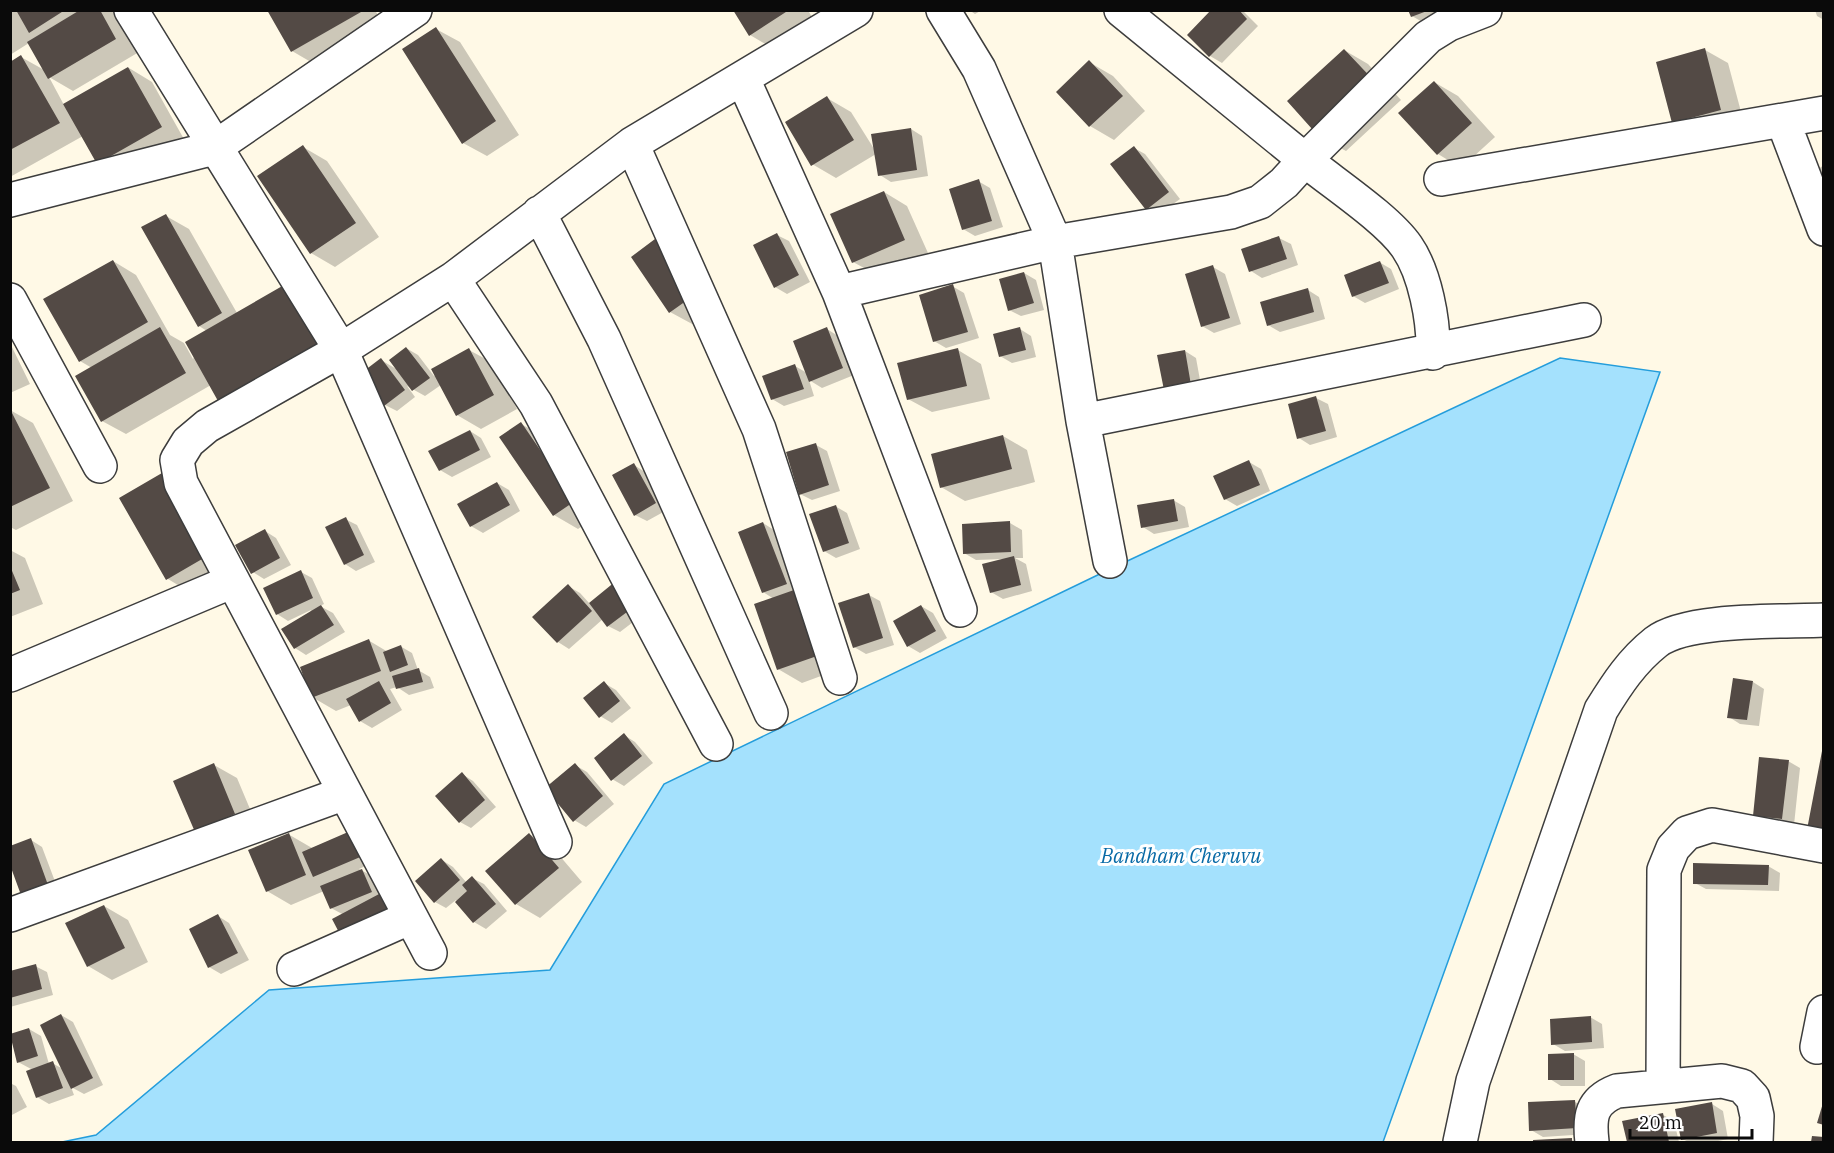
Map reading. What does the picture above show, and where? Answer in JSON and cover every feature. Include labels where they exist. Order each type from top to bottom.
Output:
[{"type":"street","points":[[131,10],[214,148],[341,350],[555,842]]},
{"type":"street","points":[[10,200],[214,148],[415,10]]},
{"type":"street","points":[[430,953],[181,483],[177,460],[188,442],[207,426],[341,350],[453,279],[632,144],[856,10]]},
{"type":"street","points":[[943,10],[979,69],[1055,242],[1083,421],[1110,561]]},
{"type":"street","points":[[1121,10],[1387,226],[1407,246],[1416,265],[1434,324],[1433,352]]},
{"type":"street","points":[[839,292],[1055,242],[1231,212],[1260,202],[1284,183],[1428,37],[1449,24],[1485,10]]},
{"type":"street","points":[[743,79],[839,292],[960,610]]},
{"type":"street","points":[[1442,179],[1824,113]]},
{"type":"street","points":[[1783,121],[1824,229]]},
{"type":"street","points":[[632,144],[759,429],[840,678]]},
{"type":"street","points":[[539,213],[604,339],[771,713]]},
{"type":"street","points":[[453,279],[536,404],[716,744]]},
{"type":"street","points":[[10,300],[100,466]]},
{"type":"street","points":[[1083,421],[1584,320]]},
{"type":"street","points":[[10,675],[233,581]]},
{"type":"street","points":[[1460,1143],[1473,1081],[1601,710],[1624,671],[1658,641],[1687,627],[1824,620]]},
{"type":"street","points":[[10,915],[345,793]]},
{"type":"street","points":[[1663,1086],[1664,870],[1673,848],[1687,833],[1712,825],[1824,846]]},
{"type":"street","points":[[294,969],[411,917]]},
{"type":"street","points":[[1817,1047],[1824,1012]]},
{"type":"street","points":[[1592,1143],[1589,1123],[1594,1106],[1605,1095],[1617,1091],[1722,1080],[1742,1086],[1753,1098],[1757,1116],[1756,1143]]},
{"type":"water","name":"Bandham Cheruvu","points":[[1560,358],[1660,372],[1383,1142],[62,1142],[96,1135],[269,990],[550,970],[664,784],[1106,571]]},
{"type":"building","points":[[16,10],[65,10],[29,33]]},
{"type":"building","points":[[80,10],[100,10],[116,39],[48,79],[27,42]]},
{"type":"building","points":[[267,10],[360,10],[361,12],[291,52]]},
{"type":"building","points":[[733,10],[789,10],[749,36]]},
{"type":"building","points":[[1211,10],[1239,10],[1247,19],[1209,57],[1187,35]]},
{"type":"building","points":[[1408,10],[1427,10],[1427,11],[1411,17]]},
{"type":"building","points":[[436,27],[496,121],[462,144],[402,49]]},
{"type":"building","points":[[1705,48],[1721,110],[1672,123],[1656,62]]},
{"type":"building","points":[[1344,49],[1379,86],[1321,139],[1287,101]]},
{"type":"building","points":[[21,55],[60,123],[10,150],[10,62]]},
{"type":"building","points":[[1089,60],[1123,96],[1089,127],[1056,92]]},
{"type":"building","points":[[128,67],[162,127],[97,164],[63,104]]},
{"type":"building","points":[[1434,81],[1472,123],[1437,155],[1398,113]]},
{"type":"building","points":[[827,96],[854,140],[811,166],[785,122]]},
{"type":"building","points":[[911,128],[917,170],[878,176],[871,134]]},
{"type":"building","points":[[303,145],[356,223],[310,254],[257,176]]},
{"type":"building","points":[[1134,146],[1169,192],[1146,210],[1110,164]]},
{"type":"building","points":[[979,179],[992,221],[962,230],[949,189]]},
{"type":"building","points":[[884,191],[905,240],[852,263],[830,214]]},
{"type":"building","points":[[166,214],[222,313],[198,327],[141,227]]},
{"type":"building","points":[[777,233],[799,275],[774,288],[753,245]]},
{"type":"building","points":[[1279,236],[1287,259],[1249,272],[1241,249]]},
{"type":"building","points":[[655,239],[693,296],[669,313],[631,257]]},
{"type":"building","points":[[113,260],[148,322],[79,362],[43,299]]},
{"type":"building","points":[[1380,261],[1389,283],[1352,297],[1344,275]]},
{"type":"building","points":[[1213,265],[1230,318],[1201,327],[1185,274]]},
{"type":"building","points":[[1024,272],[1034,303],[1008,311],[999,279]]},
{"type":"building","points":[[291,281],[324,341],[218,401],[185,342]]},
{"type":"building","points":[[953,284],[968,332],[933,342],[919,295]]},
{"type":"building","points":[[1308,288],[1314,312],[1267,326],[1260,302]]},
{"type":"building","points":[[160,327],[186,373],[101,422],[75,376]]},
{"type":"building","points":[[827,327],[843,368],[809,382],[793,341]]},
{"type":"building","points":[[1020,327],[1026,350],[999,357],[993,334]]},
{"type":"building","points":[[406,347],[430,378],[412,391],[389,360]]},
{"type":"building","points":[[469,348],[494,395],[456,416],[431,369]]},
{"type":"building","points":[[958,348],[967,386],[907,400],[897,363]]},
{"type":"building","points":[[1185,350],[1191,385],[1164,390],[1157,355]]},
{"type":"building","points":[[381,358],[405,390],[384,406],[360,374]]},
{"type":"building","points":[[795,364],[804,389],[771,400],[762,376]]},
{"type":"building","points":[[1316,396],[1326,431],[1297,439],[1288,404]]},
{"type":"building","points":[[10,409],[50,488],[10,507]]},
{"type":"building","points":[[521,422],[575,501],[553,516],[499,437]]},
{"type":"building","points":[[470,430],[480,450],[439,471],[428,451]]},
{"type":"building","points":[[1003,435],[1012,469],[940,488],[931,454]]},
{"type":"building","points":[[816,443],[829,485],[799,495],[786,452]]},
{"type":"building","points":[[1249,460],[1260,485],[1224,500],[1213,476]]},
{"type":"building","points":[[634,463],[656,503],[634,516],[612,475]]},
{"type":"building","points":[[162,473],[209,555],[166,580],[119,498]]},
{"type":"building","points":[[497,482],[510,505],[470,527],[457,504]]},
{"type":"building","points":[[1174,499],[1178,521],[1141,528],[1137,505]]},
{"type":"building","points":[[836,505],[849,543],[823,552],[809,514]]},
{"type":"building","points":[[346,517],[364,555],[344,565],[325,527]]},
{"type":"building","points":[[1010,521],[1011,552],[963,554],[962,524]]},
{"type":"building","points":[[763,522],[787,584],[762,593],[738,532]]},
{"type":"building","points":[[265,529],[280,558],[251,574],[235,545]]},
{"type":"building","points":[[1014,556],[1021,585],[990,593],[982,564]]},
{"type":"building","points":[[10,566],[20,590],[10,594]]},
{"type":"building","points":[[301,570],[313,598],[276,615],[263,588]]},
{"type":"building","points":[[616,581],[635,606],[607,627],[589,603]]},
{"type":"building","points":[[568,584],[592,611],[557,643],[532,617]]},
{"type":"building","points":[[794,590],[817,656],[777,670],[754,604]]},
{"type":"building","points":[[869,593],[883,638],[853,648],[838,603]]},
{"type":"building","points":[[321,605],[334,625],[294,649],[281,629]]},
{"type":"building","points":[[921,605],[936,631],[907,647],[893,621]]},
{"type":"building","points":[[369,639],[381,671],[311,698],[300,667]]},
{"type":"building","points":[[401,645],[408,665],[390,672],[383,652]]},
{"type":"building","points":[[419,668],[423,682],[396,689],[392,676]]},
{"type":"building","points":[[1733,678],[1753,681],[1747,720],[1727,718]]},
{"type":"building","points":[[379,681],[391,703],[359,722],[346,699]]},
{"type":"building","points":[[604,681],[620,701],[599,718],[583,698]]},
{"type":"building","points":[[624,733],[642,756],[611,781],[594,758]]},
{"type":"building","points":[[1822,751],[1824,752],[1824,844],[1805,840]]},
{"type":"building","points":[[1759,757],[1789,760],[1782,819],[1753,816]]},
{"type":"building","points":[[214,763],[235,814],[195,832],[173,781]]},
{"type":"building","points":[[575,763],[603,796],[573,822],[545,788]]},
{"type":"building","points":[[462,772],[485,800],[459,823],[435,796]]},
{"type":"building","points":[[355,829],[365,855],[313,877],[302,852]]},
{"type":"building","points":[[289,833],[306,875],[266,892],[248,850]]},
{"type":"building","points":[[529,833],[559,868],[515,905],[485,871]]},
{"type":"building","points":[[31,838],[48,885],[21,895],[10,865],[10,846]]},
{"type":"building","points":[[441,858],[460,880],[434,903],[415,881]]},
{"type":"building","points":[[1693,863],[1769,865],[1768,885],[1693,884]]},
{"type":"building","points":[[362,869],[372,892],[330,909],[320,886]]},
{"type":"building","points":[[472,876],[496,904],[473,923],[455,902],[467,891],[462,885]]},
{"type":"building","points":[[381,893],[393,915],[344,942],[332,919]]},
{"type":"building","points":[[104,905],[125,948],[87,967],[65,923]]},
{"type":"building","points":[[218,914],[238,953],[208,968],[189,929]]},
{"type":"building","points":[[36,964],[42,989],[10,998],[10,971]]},
{"type":"building","points":[[61,1014],[93,1078],[71,1089],[40,1025]]},
{"type":"building","points":[[1591,1016],[1592,1042],[1551,1045],[1550,1019]]},
{"type":"building","points":[[29,1028],[38,1056],[17,1063],[10,1034]]},
{"type":"building","points":[[1574,1053],[1574,1080],[1548,1080],[1548,1054]]},
{"type":"building","points":[[53,1061],[63,1088],[36,1098],[26,1071]]},
{"type":"building","points":[[1575,1100],[1577,1128],[1529,1131],[1528,1102]]},
{"type":"building","points":[[1712,1102],[1717,1133],[1681,1140],[1675,1109]]},
{"type":"building","points":[[1824,1103],[1824,1125],[1817,1123]]},
{"type":"building","points":[[1663,1113],[1669,1142],[1627,1142],[1622,1121]]},
{"type":"building","points":[[1812,1136],[1824,1137],[1824,1142],[1811,1142]]},
{"type":"building","points":[[1572,1138],[1572,1142],[1533,1142],[1533,1140]]}]
